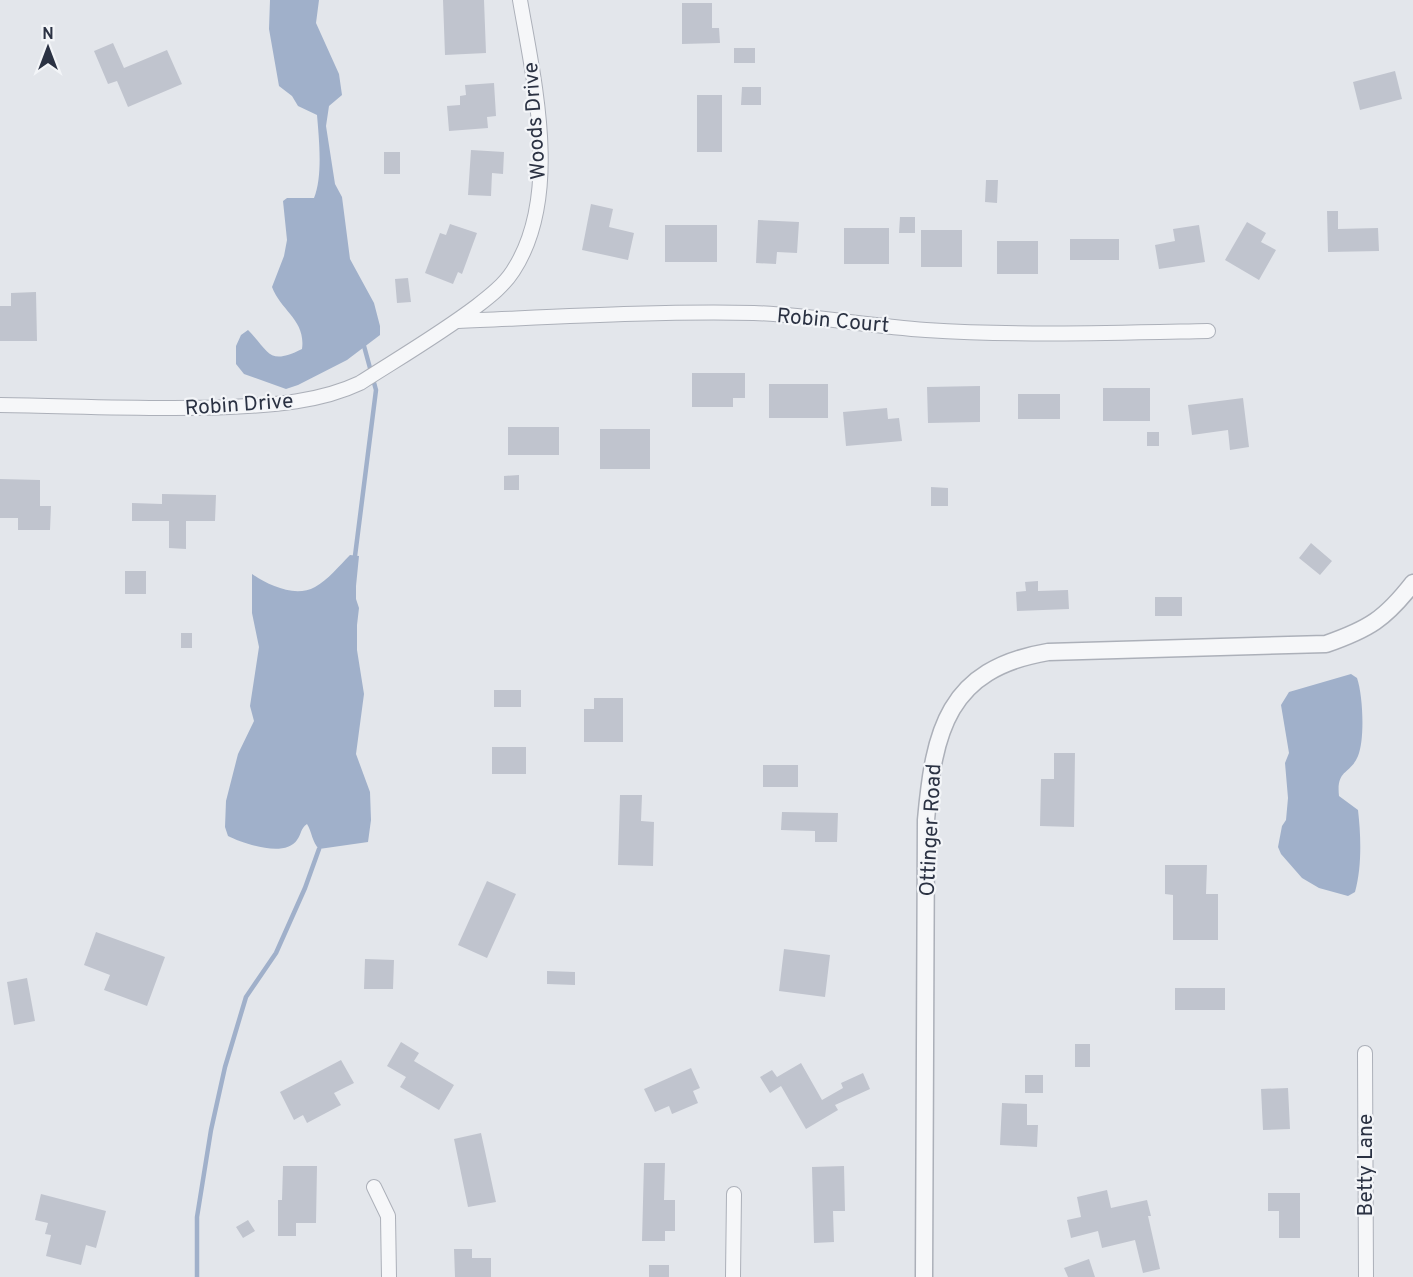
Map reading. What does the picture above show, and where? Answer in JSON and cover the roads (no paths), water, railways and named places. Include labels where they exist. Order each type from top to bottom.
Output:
[{"type":"street","name":"Woods Drive","points":[[458,321],[494,293],[513,272],[533,226],[540,163],[537,99],[520,0]]},
{"type":"street","name":"Robin Court","points":[[458,321],[673,313],[746,313],[856,321],[924,330],[991,333],[1208,331]]},
{"type":"street","name":"Robin Drive","points":[[0,405],[188,408],[293,402],[345,390],[458,321]]},
{"type":"street","name":"Ottinger Road","points":[[924,1277],[926,820],[936,747],[944,722],[955,702],[992,671],[1029,655],[1048,652],[1326,644],[1359,633],[1375,623],[1397,603],[1413,583]]},
{"type":"street","name":"Betty Lane","points":[[1365,1053],[1366,1277]]},
{"type":"street","points":[[374,1187],[388,1216],[389,1277]]},
{"type":"street","points":[[733,1277],[734,1194]]},
{"type":"water","points":[[270,0],[319,0],[316,23],[339,74],[342,95],[329,106],[326,126],[335,184],[342,197],[350,259],[374,303],[380,326],[380,335],[347,360],[286,389],[244,374],[236,364],[236,346],[241,335],[248,330],[270,354],[282,356],[302,349],[302,339],[297,323],[272,287],[284,256],[287,240],[283,201],[287,198],[314,198],[319,179],[317,115],[298,106],[292,96],[279,86],[269,29]]},
{"type":"water","points":[[350,555],[359,556],[356,586],[359,608],[357,650],[364,694],[356,754],[370,792],[371,820],[368,842],[319,849],[307,824],[291,845],[274,849],[254,846],[228,836],[225,827],[226,801],[238,754],[254,721],[250,706],[259,647],[252,613],[252,574],[282,589],[307,590],[324,581]]},
{"type":"water","points":[[1351,674],[1357,678],[1359,686],[1362,729],[1358,756],[1342,776],[1339,787],[1339,796],[1358,810],[1359,820],[1359,872],[1355,892],[1348,896],[1319,888],[1302,878],[1281,854],[1278,847],[1282,826],[1286,820],[1288,798],[1285,763],[1289,753],[1281,705],[1289,692]]},
{"type":"waterway","points":[[355,556],[376,390],[364,346]]},
{"type":"waterway","points":[[197,1277],[197,1217],[211,1130],[225,1067],[246,997],[276,953],[305,888],[319,849]]}]
